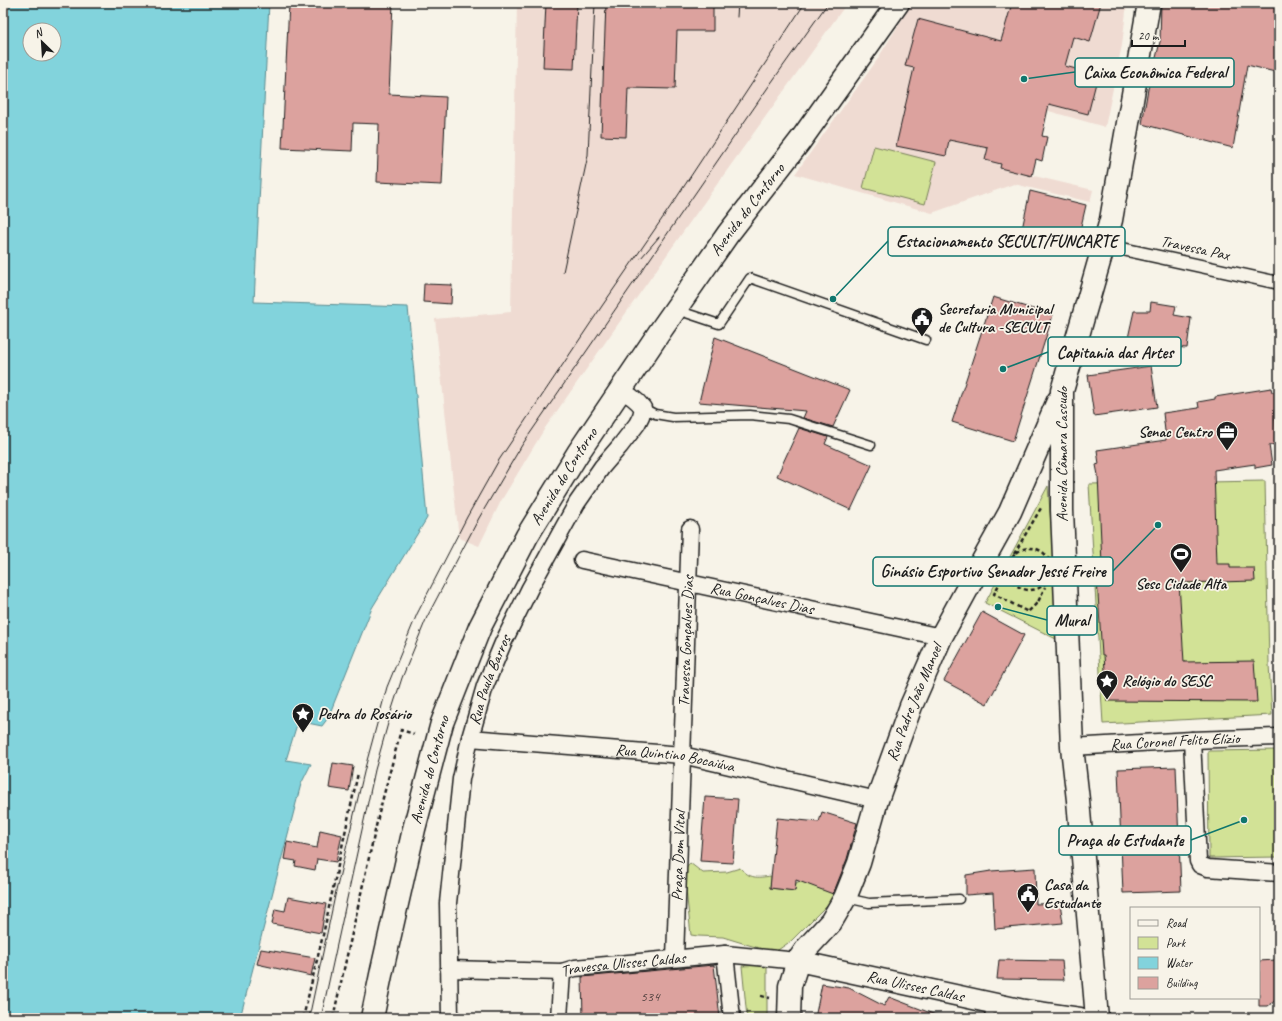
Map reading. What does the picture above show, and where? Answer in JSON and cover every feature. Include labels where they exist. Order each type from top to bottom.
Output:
[{"type":"main road","name":"Avenida do Contorno","points":[[372,1018],[414,829],[442,723],[477,635],[526,536],[578,452],[728,234],[800,141],[898,3]]},
{"type":"main road","name":"Avenida Câmara Cascudo","points":[[1097,1018],[1072,747],[1062,510],[1062,391],[1104,245],[1114,203],[1149,3]]},
{"type":"main road","name":"Rua Padre João Manoel","points":[[789,1018],[790,986],[798,961],[831,922],[845,898],[859,863],[877,800],[911,706],[941,637],[1010,512],[1062,391]]},
{"type":"street","name":"Travessa Pax","points":[[1104,245],[1279,283]]},
{"type":"street","points":[[620,391],[629,394],[637,400],[643,408]]},
{"type":"street","name":"Rua Paula Barros","points":[[450,1018],[448,903],[461,779],[470,738],[485,686],[530,588],[577,503],[602,467],[637,424],[643,408]]},
{"type":"street","name":"Travessa Gonçalves Dias","points":[[682,755],[690,529]]},
{"type":"street","name":"Rua Gonçalves Dias","points":[[582,560],[941,637]]},
{"type":"street","name":"Rua Coronel Felito Elízio","points":[[1072,747],[1192,740],[1279,737]]},
{"type":"street","name":"Rua Quintino Bocaiúva","points":[[470,738],[682,755],[877,800]]},
{"type":"street","points":[[1192,740],[1198,861],[1200,865],[1208,868],[1279,873]]},
{"type":"street","name":"Praça Dom Vital","points":[[675,958],[682,755]]},
{"type":"street","points":[[725,954],[732,1018]]},
{"type":"street","name":"Travessa Ulisses Caldas","points":[[449,969],[562,972],[574,968],[725,954],[798,961]]},
{"type":"street","name":"Rua Ulisses Caldas","points":[[798,961],[990,1010],[1024,1010],[1080,1018]]},
{"type":"street","points":[[559,1018],[562,972]]},
{"type":"lane","points":[[676,310],[719,324],[750,278],[926,340]]},
{"type":"lane","points":[[643,408],[655,414],[673,417],[750,415],[789,419],[871,445]]},
{"type":"lane","points":[[845,898],[869,903],[959,899]]},
{"type":"path","points":[[1045,511],[1044,503],[1010,560],[994,594],[1028,612],[1038,602],[1049,579],[1051,573],[1049,550]]},
{"type":"path","points":[[1014,554],[1026,548],[1040,550],[1049,559],[1051,566]]},
{"type":"path","points":[[1008,567],[1012,581],[1017,586],[1024,589],[1038,589],[1049,579]]},
{"type":"path","points":[[333,1018],[379,813],[401,730],[414,734]]},
{"type":"path","points":[[303,1018],[323,935],[358,773]]},
{"type":"shaded area","points":[[517,3],[847,3],[545,428],[501,501],[479,546],[459,538],[435,319],[511,312]]},
{"type":"shaded area","points":[[912,3],[1127,3],[1122,45],[1105,127],[993,95],[998,106],[985,160],[1001,164],[1000,168],[1093,190],[1090,202],[1014,184],[932,213],[795,174],[875,63]]},
{"type":"green space","points":[[874,146],[936,162],[925,204],[863,188]]},
{"type":"green space","name":"Sesc Cidade Alta","points":[[1265,481],[1269,664],[1272,715],[1103,724],[1089,484]]},
{"type":"green space","points":[[1048,486],[1060,641],[985,603]]},
{"type":"green space","points":[[1279,750],[1279,857],[1209,858],[1208,751]]},
{"type":"green space","points":[[690,863],[703,873],[727,872],[740,868],[747,874],[754,877],[771,876],[770,888],[795,891],[796,883],[800,881],[837,895],[791,941],[775,952],[723,937],[691,935],[684,872]]},
{"type":"green space","points":[[767,965],[767,1018],[747,1018],[742,966]]},
{"type":"water","points":[[3,3],[269,3],[254,302],[408,307],[427,518],[372,608],[328,718],[322,726],[298,721],[286,760],[311,764],[301,784],[240,1018],[3,1018]]},
{"type":"building","points":[[289,3],[393,3],[389,94],[446,97],[442,185],[377,182],[379,124],[353,123],[352,151],[282,148]]},
{"type":"building","points":[[546,3],[577,3],[574,69],[543,68]]},
{"type":"building","points":[[606,3],[713,3],[713,31],[677,31],[675,89],[628,88],[626,137],[601,136]]},
{"type":"building","points":[[1012,3],[1101,3],[1090,42],[1073,37],[1065,66],[1098,75],[1088,114],[1049,104],[1042,136],[1047,137],[1042,161],[1036,159],[1032,176],[1000,168],[1001,164],[985,160],[988,148],[949,140],[946,156],[896,146],[914,68],[905,66],[918,19],[1001,41]]},
{"type":"building","points":[[1161,3],[1279,3],[1279,73],[1247,65],[1233,148],[1142,124],[1148,89],[1160,42]]},
{"type":"building","points":[[1030,191],[1086,205],[1076,248],[1021,234]]},
{"type":"building","points":[[424,284],[452,285],[451,304],[423,302]]},
{"type":"building","points":[[993,297],[1053,315],[1013,441],[952,422]]},
{"type":"building","points":[[1151,302],[1176,306],[1174,315],[1191,318],[1187,348],[1167,347],[1166,355],[1142,351],[1143,341],[1128,338],[1134,311],[1150,311]]},
{"type":"building","points":[[715,337],[850,390],[833,427],[803,418],[806,411],[699,402]]},
{"type":"building","points":[[1151,366],[1157,407],[1094,416],[1088,375]]},
{"type":"building","name":"Sesc Cidade Alta","points":[[1271,388],[1272,392],[1279,391],[1279,410],[1274,411],[1279,444],[1269,445],[1272,465],[1255,468],[1255,464],[1214,470],[1217,564],[1230,564],[1230,568],[1254,568],[1255,581],[1179,583],[1184,662],[1254,661],[1257,702],[1107,701],[1104,655],[1102,655],[1096,564],[1102,564],[1098,475],[1096,465],[1099,464],[1097,450],[1166,440],[1163,413],[1199,408],[1198,402],[1215,399],[1215,397]]},
{"type":"building","points":[[799,428],[828,437],[825,444],[872,465],[851,510],[777,476]]},
{"type":"building","points":[[982,612],[1024,635],[987,704],[944,681]]},
{"type":"building","points":[[333,763],[353,766],[349,791],[329,788]]},
{"type":"building","points":[[1176,767],[1181,891],[1123,893],[1118,769]]},
{"type":"building","points":[[705,797],[738,799],[733,863],[700,861]]},
{"type":"building","points":[[822,812],[857,823],[847,859],[833,894],[796,880],[795,891],[770,888],[777,818],[819,822]]},
{"type":"building","points":[[320,830],[342,835],[336,862],[317,859],[315,870],[295,866],[296,861],[284,859],[287,842],[317,848]]},
{"type":"building","points":[[1035,868],[1036,904],[1060,903],[1063,923],[995,929],[993,893],[966,895],[966,875],[991,871]]},
{"type":"building","points":[[288,897],[326,904],[321,933],[272,924],[275,909],[285,911]]},
{"type":"building","points":[[261,949],[315,958],[311,976],[257,964]]},
{"type":"building","points":[[999,960],[1062,961],[1064,980],[997,979]]},
{"type":"building","points":[[1276,960],[1276,1000],[1268,1006],[1259,1006],[1260,961]]},
{"type":"building","points":[[714,965],[720,1018],[583,1018],[582,977]]},
{"type":"building","points":[[822,984],[849,988],[884,1006],[889,997],[941,1018],[815,1018]]},
{"type":"tram line","points":[[563,272],[588,155],[595,3]]},
{"type":"tram line","points":[[737,17],[738,3]]},
{"type":"tram line","points":[[309,1018],[336,891],[365,768],[387,687],[417,614],[467,517],[499,460],[675,200],[805,3]]},
{"type":"tram line","points":[[321,1018],[375,770],[402,678],[427,617],[479,518],[522,445],[769,86],[828,3]]},
{"type":"tram line","points":[[641,258],[659,237]]},
{"type":"place","name":"Caixa Econômica Federal","points":[[1024,79]]},
{"type":"place","name":"Estacionamento SECULT/FUNCARTE","points":[[833,299]]},
{"type":"place","name":"Secretaria Municipal de Cultura -SECULT","points":[[922,338]]},
{"type":"place","name":"Capitania das Artes","points":[[1003,369]]},
{"type":"place","name":"Senac Centro","points":[[1227,452]]},
{"type":"place","name":"Ginásio Esportivo Senador Jessé Freire","points":[[1158,525]]},
{"type":"place","name":"Sesc Cidade Alta","points":[[1181,574]]},
{"type":"place","name":"Mural","points":[[998,607]]},
{"type":"place","name":"Relógio do SESC","points":[[1107,700]]},
{"type":"place","name":"Pedra do Rosário","points":[[303,734]]},
{"type":"place","name":"Praça do Estudante","points":[[1244,820]]},
{"type":"place","name":"Casa da Estudante","points":[[1028,914]]}]
